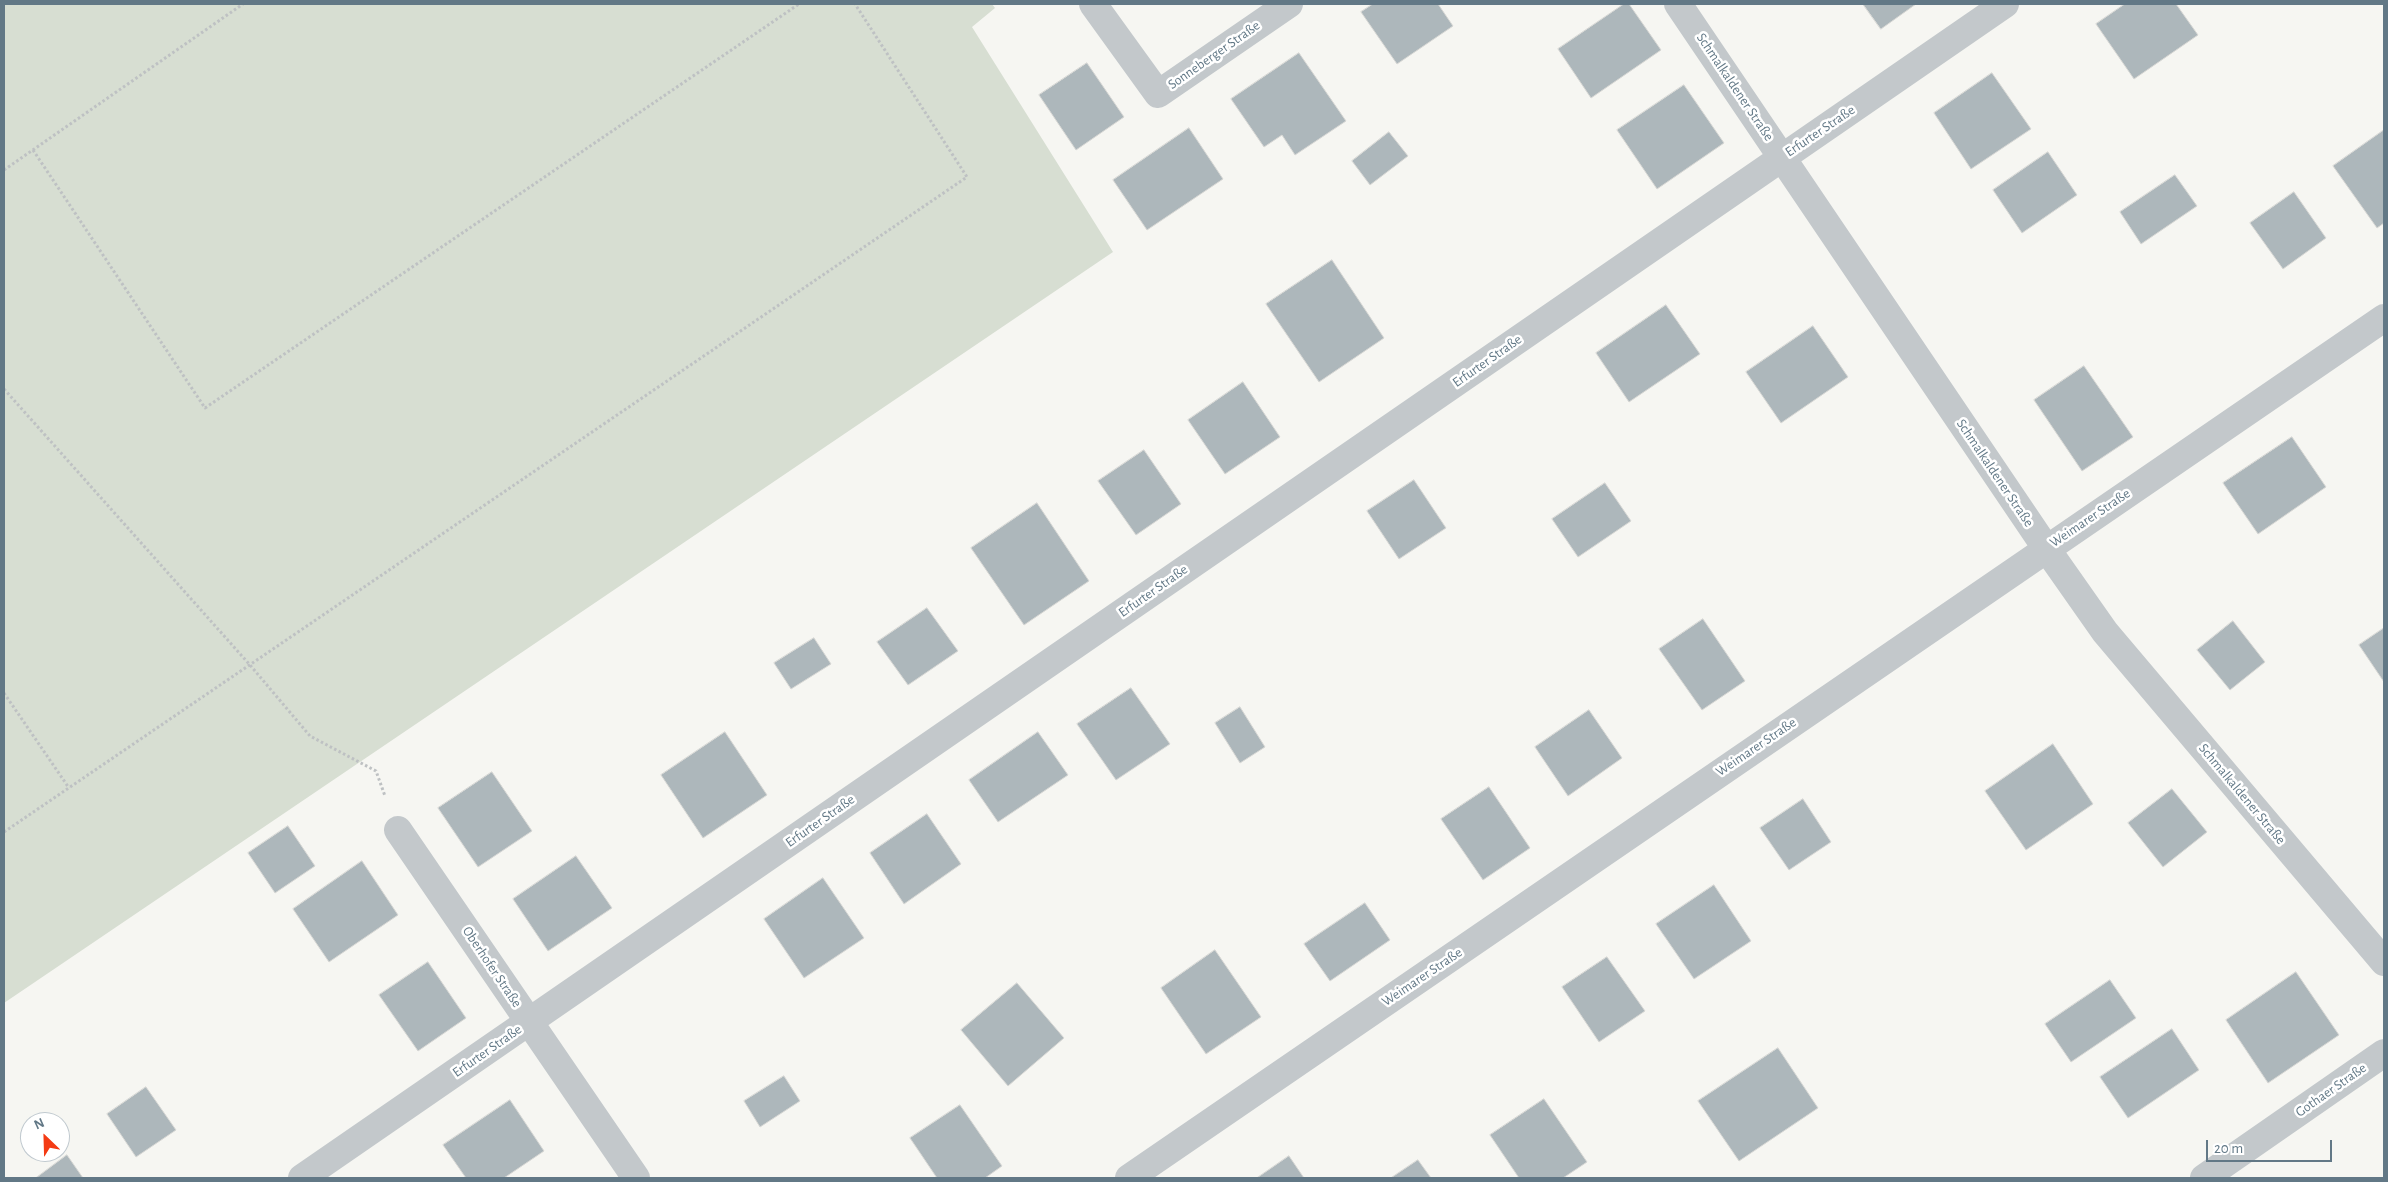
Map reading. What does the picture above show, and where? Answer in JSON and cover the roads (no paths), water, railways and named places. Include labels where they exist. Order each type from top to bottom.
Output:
[{"type":"street","name":"Sonneberger Straße","points":[[1092,4],[1158,94],[1289,4]]},
{"type":"street","name":"Schmalkaldener Straße","points":[[1678,4],[1783,156],[2046,548],[2105,632],[2384,962]]},
{"type":"street","name":"Erfurter Straße","points":[[302,1178],[2005,4]]},
{"type":"street","name":"Weimarer Straße","points":[[1129,1178],[2384,318]]},
{"type":"street","name":"Oberhofer Straße","points":[[398,830],[636,1178]]},
{"type":"street","name":"Gothaer Straße","points":[[2204,1178],[2384,1053]]}]
